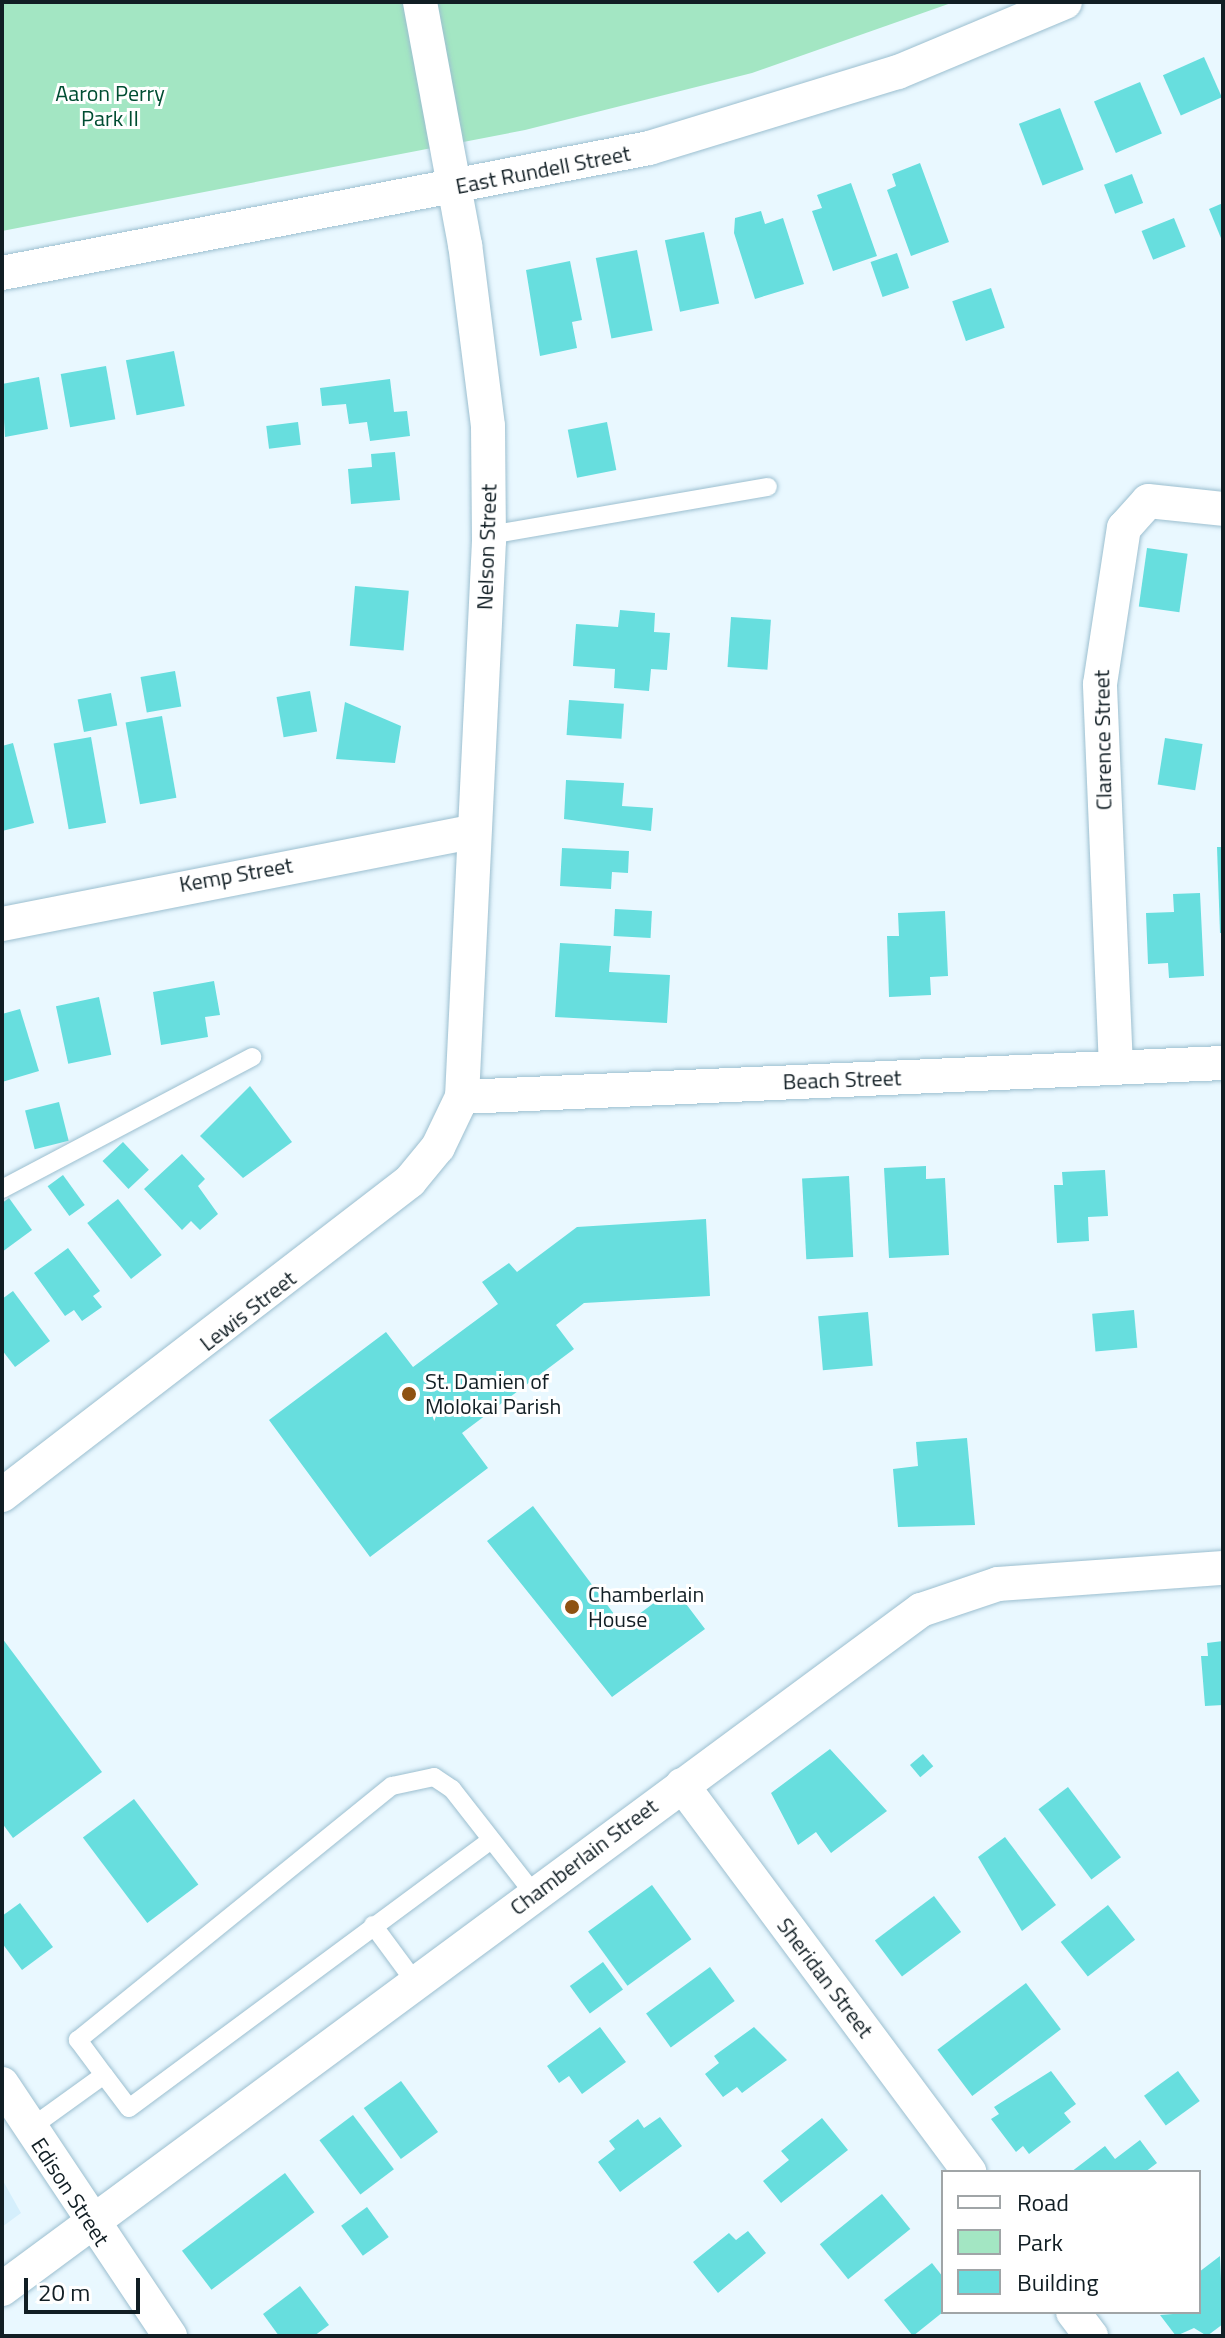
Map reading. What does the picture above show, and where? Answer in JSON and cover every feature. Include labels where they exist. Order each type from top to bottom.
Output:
[{"type":"street","name":"Nelson Street","points":[[420,2],[482,353],[489,535],[471,832],[469,1048],[462,1097]]},
{"type":"street","name":"East Rundell Street","points":[[2,273],[649,148],[790,108],[966,47],[1065,2]]},
{"type":"street","name":"Clarence Street","points":[[1116,1068],[1100,684],[1125,522],[1154,500],[1223,509]]},
{"type":"street","name":"Kemp Street","points":[[2,924],[471,832]]},
{"type":"street","name":"Beach Street","points":[[462,1097],[1223,1063]]},
{"type":"street","name":"Lewis Street","points":[[2,1495],[410,1181],[438,1147],[462,1097]]},
{"type":"street","name":"Chamberlain Street","points":[[2,2289],[900,1624],[948,1597],[998,1584],[1223,1568]]},
{"type":"street","name":"Sheridan Street","points":[[682,1785],[968,2170]]},
{"type":"street","name":"Edison Street","points":[[2,2084],[90,2224],[170,2336]]},
{"type":"street","points":[[1074,2314],[1091,2336]]},
{"type":"lane","points":[[489,535],[768,487]]},
{"type":"lane","points":[[2,1189],[252,1057]]},
{"type":"lane","points":[[491,1840],[129,2108],[78,2040],[392,1786],[434,1777],[491,1840],[534,1894]]},
{"type":"lane","points":[[373,1925],[415,1982]]},
{"type":"lane","points":[[29,2129],[104,2075]]},
{"type":"shaded area","points":[[2,2179],[21,2213],[2,2227]]},
{"type":"green space","name":"Aaron Perry Park II","points":[[2,2],[954,2],[752,73],[525,130],[2,231]]},
{"type":"building","points":[[1204,57],[1222,97],[1181,115],[1163,75]]},
{"type":"building","points":[[1140,82],[1162,134],[1116,153],[1094,102]]},
{"type":"building","points":[[1060,108],[1084,170],[1043,185],[1019,124]]},
{"type":"building","points":[[920,163],[949,242],[911,256],[887,190],[896,186],[892,174]]},
{"type":"building","points":[[1132,174],[1143,203],[1115,214],[1104,185]]},
{"type":"building","points":[[851,183],[877,256],[833,271],[812,211],[822,208],[817,195]]},
{"type":"building","points":[[1223,203],[1223,243],[1209,209]]},
{"type":"building","points":[[761,211],[765,224],[783,218],[804,284],[755,299],[734,233],[735,218]]},
{"type":"building","points":[[1174,218],[1186,247],[1153,260],[1142,231]]},
{"type":"building","points":[[704,232],[719,303],[680,312],[665,240]]},
{"type":"building","points":[[637,250],[653,330],[611,339],[596,258]]},
{"type":"building","points":[[897,253],[909,288],[883,297],[871,262]]},
{"type":"building","points":[[570,261],[582,320],[572,322],[577,348],[540,356],[526,270]]},
{"type":"building","points":[[991,288],[1005,328],[966,341],[952,301]]},
{"type":"building","points":[[174,351],[185,406],[137,415],[126,360]]},
{"type":"building","points":[[106,366],[115,419],[70,427],[61,374]]},
{"type":"building","points":[[39,377],[48,429],[5,437],[2,384]]},
{"type":"building","points":[[390,379],[394,412],[407,411],[410,436],[370,441],[367,422],[349,424],[346,404],[322,406],[320,388]]},
{"type":"building","points":[[298,422],[301,445],[269,449],[266,426]]},
{"type":"building","points":[[607,422],[616,470],[577,478],[568,430]]},
{"type":"building","points":[[395,452],[400,500],[351,504],[348,469],[372,467],[371,454]]},
{"type":"building","points":[[1147,548],[1188,554],[1179,612],[1139,606]]},
{"type":"building","points":[[355,586],[409,591],[404,650],[350,646]]},
{"type":"building","points":[[620,610],[655,613],[654,632],[670,633],[667,670],[651,669],[649,691],[614,688],[615,669],[573,666],[576,624],[618,627]]},
{"type":"building","points":[[731,617],[771,620],[767,670],[728,667]]},
{"type":"building","points":[[175,671],[181,706],[147,713],[141,677]]},
{"type":"building","points":[[310,691],[317,731],[284,737],[277,697]]},
{"type":"building","points":[[111,693],[117,725],[84,732],[78,699]]},
{"type":"building","points":[[569,700],[624,704],[621,739],[567,735]]},
{"type":"building","points":[[345,702],[401,726],[395,763],[336,759]]},
{"type":"building","points":[[162,716],[176,798],[140,804],[126,722]]},
{"type":"building","points":[[91,737],[106,823],[69,829],[54,744]]},
{"type":"building","points":[[1165,738],[1203,744],[1195,790],[1158,784]]},
{"type":"building","points":[[13,743],[34,823],[2,831],[2,746]]},
{"type":"building","points":[[566,780],[624,783],[622,806],[653,808],[651,831],[564,819]]},
{"type":"building","points":[[1217,847],[1223,847],[1223,933],[1220,933]]},
{"type":"building","points":[[562,848],[629,851],[628,873],[612,872],[611,889],[560,886]]},
{"type":"building","points":[[1200,893],[1204,976],[1169,978],[1168,963],[1148,964],[1146,913],[1174,912],[1173,894]]},
{"type":"building","points":[[615,909],[652,911],[651,938],[614,936]]},
{"type":"building","points":[[945,911],[948,976],[930,977],[931,995],[889,997],[887,936],[899,936],[898,913]]},
{"type":"building","points":[[560,943],[611,946],[609,972],[670,975],[667,1023],[555,1017]]},
{"type":"building","points":[[214,981],[220,1015],[205,1017],[208,1037],[161,1045],[153,992]]},
{"type":"building","points":[[99,997],[111,1055],[68,1064],[56,1006]]},
{"type":"building","points":[[20,1009],[39,1071],[2,1082],[2,1014]]},
{"type":"building","points":[[250,1086],[292,1142],[243,1178],[200,1136]]},
{"type":"building","points":[[59,1102],[69,1141],[35,1149],[25,1110]]},
{"type":"building","points":[[123,1142],[149,1170],[128,1189],[103,1161]]},
{"type":"building","points":[[182,1154],[205,1179],[198,1186],[218,1214],[200,1230],[191,1221],[182,1230],[144,1189]]},
{"type":"building","points":[[926,1166],[926,1179],[945,1178],[949,1255],[889,1258],[884,1168]]},
{"type":"building","points":[[1105,1170],[1108,1216],[1088,1217],[1089,1241],[1057,1243],[1054,1185],[1063,1185],[1062,1172]]},
{"type":"building","points":[[63,1175],[85,1205],[69,1216],[48,1186]]},
{"type":"building","points":[[849,1176],[853,1257],[806,1259],[802,1178]]},
{"type":"building","points":[[9,1198],[32,1230],[2,1252],[2,1203]]},
{"type":"building","points":[[118,1199],[162,1255],[131,1279],[87,1223]]},
{"type":"building","name":"St. Damien of Molokai Parish","points":[[706,1219],[710,1296],[584,1303],[556,1325],[574,1349],[462,1433],[488,1468],[370,1557],[269,1420],[386,1332],[413,1367],[498,1304],[482,1282],[509,1263],[517,1272],[577,1227]]},
{"type":"building","points":[[68,1248],[100,1291],[93,1296],[102,1307],[82,1321],[74,1310],[65,1316],[34,1273]]},
{"type":"building","points":[[13,1291],[50,1341],[15,1367],[2,1350],[2,1299]]},
{"type":"building","points":[[1134,1310],[1137,1348],[1095,1352],[1092,1314]]},
{"type":"building","points":[[868,1312],[873,1366],[823,1370],[818,1316]]},
{"type":"building","points":[[967,1438],[975,1525],[898,1527],[893,1469],[918,1466],[916,1442]]},
{"type":"building","name":"Chamberlain House","points":[[533,1506],[623,1626],[674,1588],[705,1629],[612,1697],[487,1541]]},
{"type":"building","points":[[2,1638],[102,1772],[13,1838],[2,1823]]},
{"type":"building","points":[[1223,1641],[1223,1705],[1205,1706],[1201,1656],[1208,1656],[1207,1643]]},
{"type":"building","points":[[830,1749],[887,1811],[831,1853],[816,1832],[798,1845],[771,1793]]},
{"type":"building","points":[[923,1754],[933,1766],[920,1777],[910,1765]]},
{"type":"building","points":[[1068,1787],[1121,1857],[1091,1880],[1038,1809]]},
{"type":"building","points":[[134,1799],[198,1884],[147,1923],[83,1838]]},
{"type":"building","points":[[1005,1837],[1056,1905],[1022,1931],[978,1857]]},
{"type":"building","points":[[652,1885],[691,1939],[627,1986],[588,1931]]},
{"type":"building","points":[[934,1896],[961,1932],[902,1976],[875,1941]]},
{"type":"building","points":[[20,1903],[53,1947],[22,1970],[2,1943],[2,1916]]},
{"type":"building","points":[[1108,1905],[1135,1940],[1088,1977],[1061,1942]]},
{"type":"building","points":[[603,1962],[623,1990],[590,2014],[570,1986]]},
{"type":"building","points":[[710,1967],[735,2001],[671,2047],[646,2013]]},
{"type":"building","points":[[1026,1983],[1061,2029],[972,2096],[937,2050]]},
{"type":"building","points":[[600,2027],[626,2062],[582,2094],[569,2076],[559,2083],[547,2066]]},
{"type":"building","points":[[754,2027],[787,2060],[742,2093],[737,2087],[723,2097],[705,2074],[719,2063],[714,2056]]},
{"type":"building","points":[[1051,2071],[1076,2104],[1064,2113],[1071,2122],[1029,2154],[1023,2146],[1016,2152],[991,2119],[999,2114],[994,2107]]},
{"type":"building","points":[[1178,2071],[1200,2101],[1166,2126],[1144,2096]]},
{"type":"building","points":[[401,2081],[438,2132],[401,2159],[364,2108]]},
{"type":"building","points":[[353,2115],[394,2169],[360,2195],[319,2140]]},
{"type":"building","points":[[660,2117],[682,2146],[620,2192],[598,2162],[615,2149],[609,2141],[638,2119],[644,2128]]},
{"type":"building","points":[[822,2118],[848,2150],[781,2203],[763,2181],[789,2160],[781,2151]]},
{"type":"building","points":[[1140,2140],[1157,2163],[1148,2170],[1074,2170],[1105,2146],[1115,2159]]},
{"type":"building","points":[[285,2173],[314,2212],[211,2290],[182,2251]]},
{"type":"building","points":[[882,2194],[910,2229],[848,2279],[820,2244]]},
{"type":"building","points":[[367,2207],[389,2237],[363,2256],[341,2226]]},
{"type":"building","points":[[748,2231],[766,2253],[718,2293],[693,2262],[729,2233],[736,2240]]},
{"type":"building","points":[[1220,2256],[1223,2324],[1207,2336],[1194,2328],[1176,2336],[1160,2315],[1201,2314],[1201,2270]]},
{"type":"building","points":[[932,2263],[941,2274],[941,2314],[913,2336],[884,2300]]},
{"type":"building","points":[[300,2286],[329,2325],[314,2336],[279,2336],[263,2314]]},
{"type":"place","name":"St. Damien of Molokai Parish","points":[[409,1394]]},
{"type":"place","name":"Chamberlain House","points":[[572,1607]]}]
